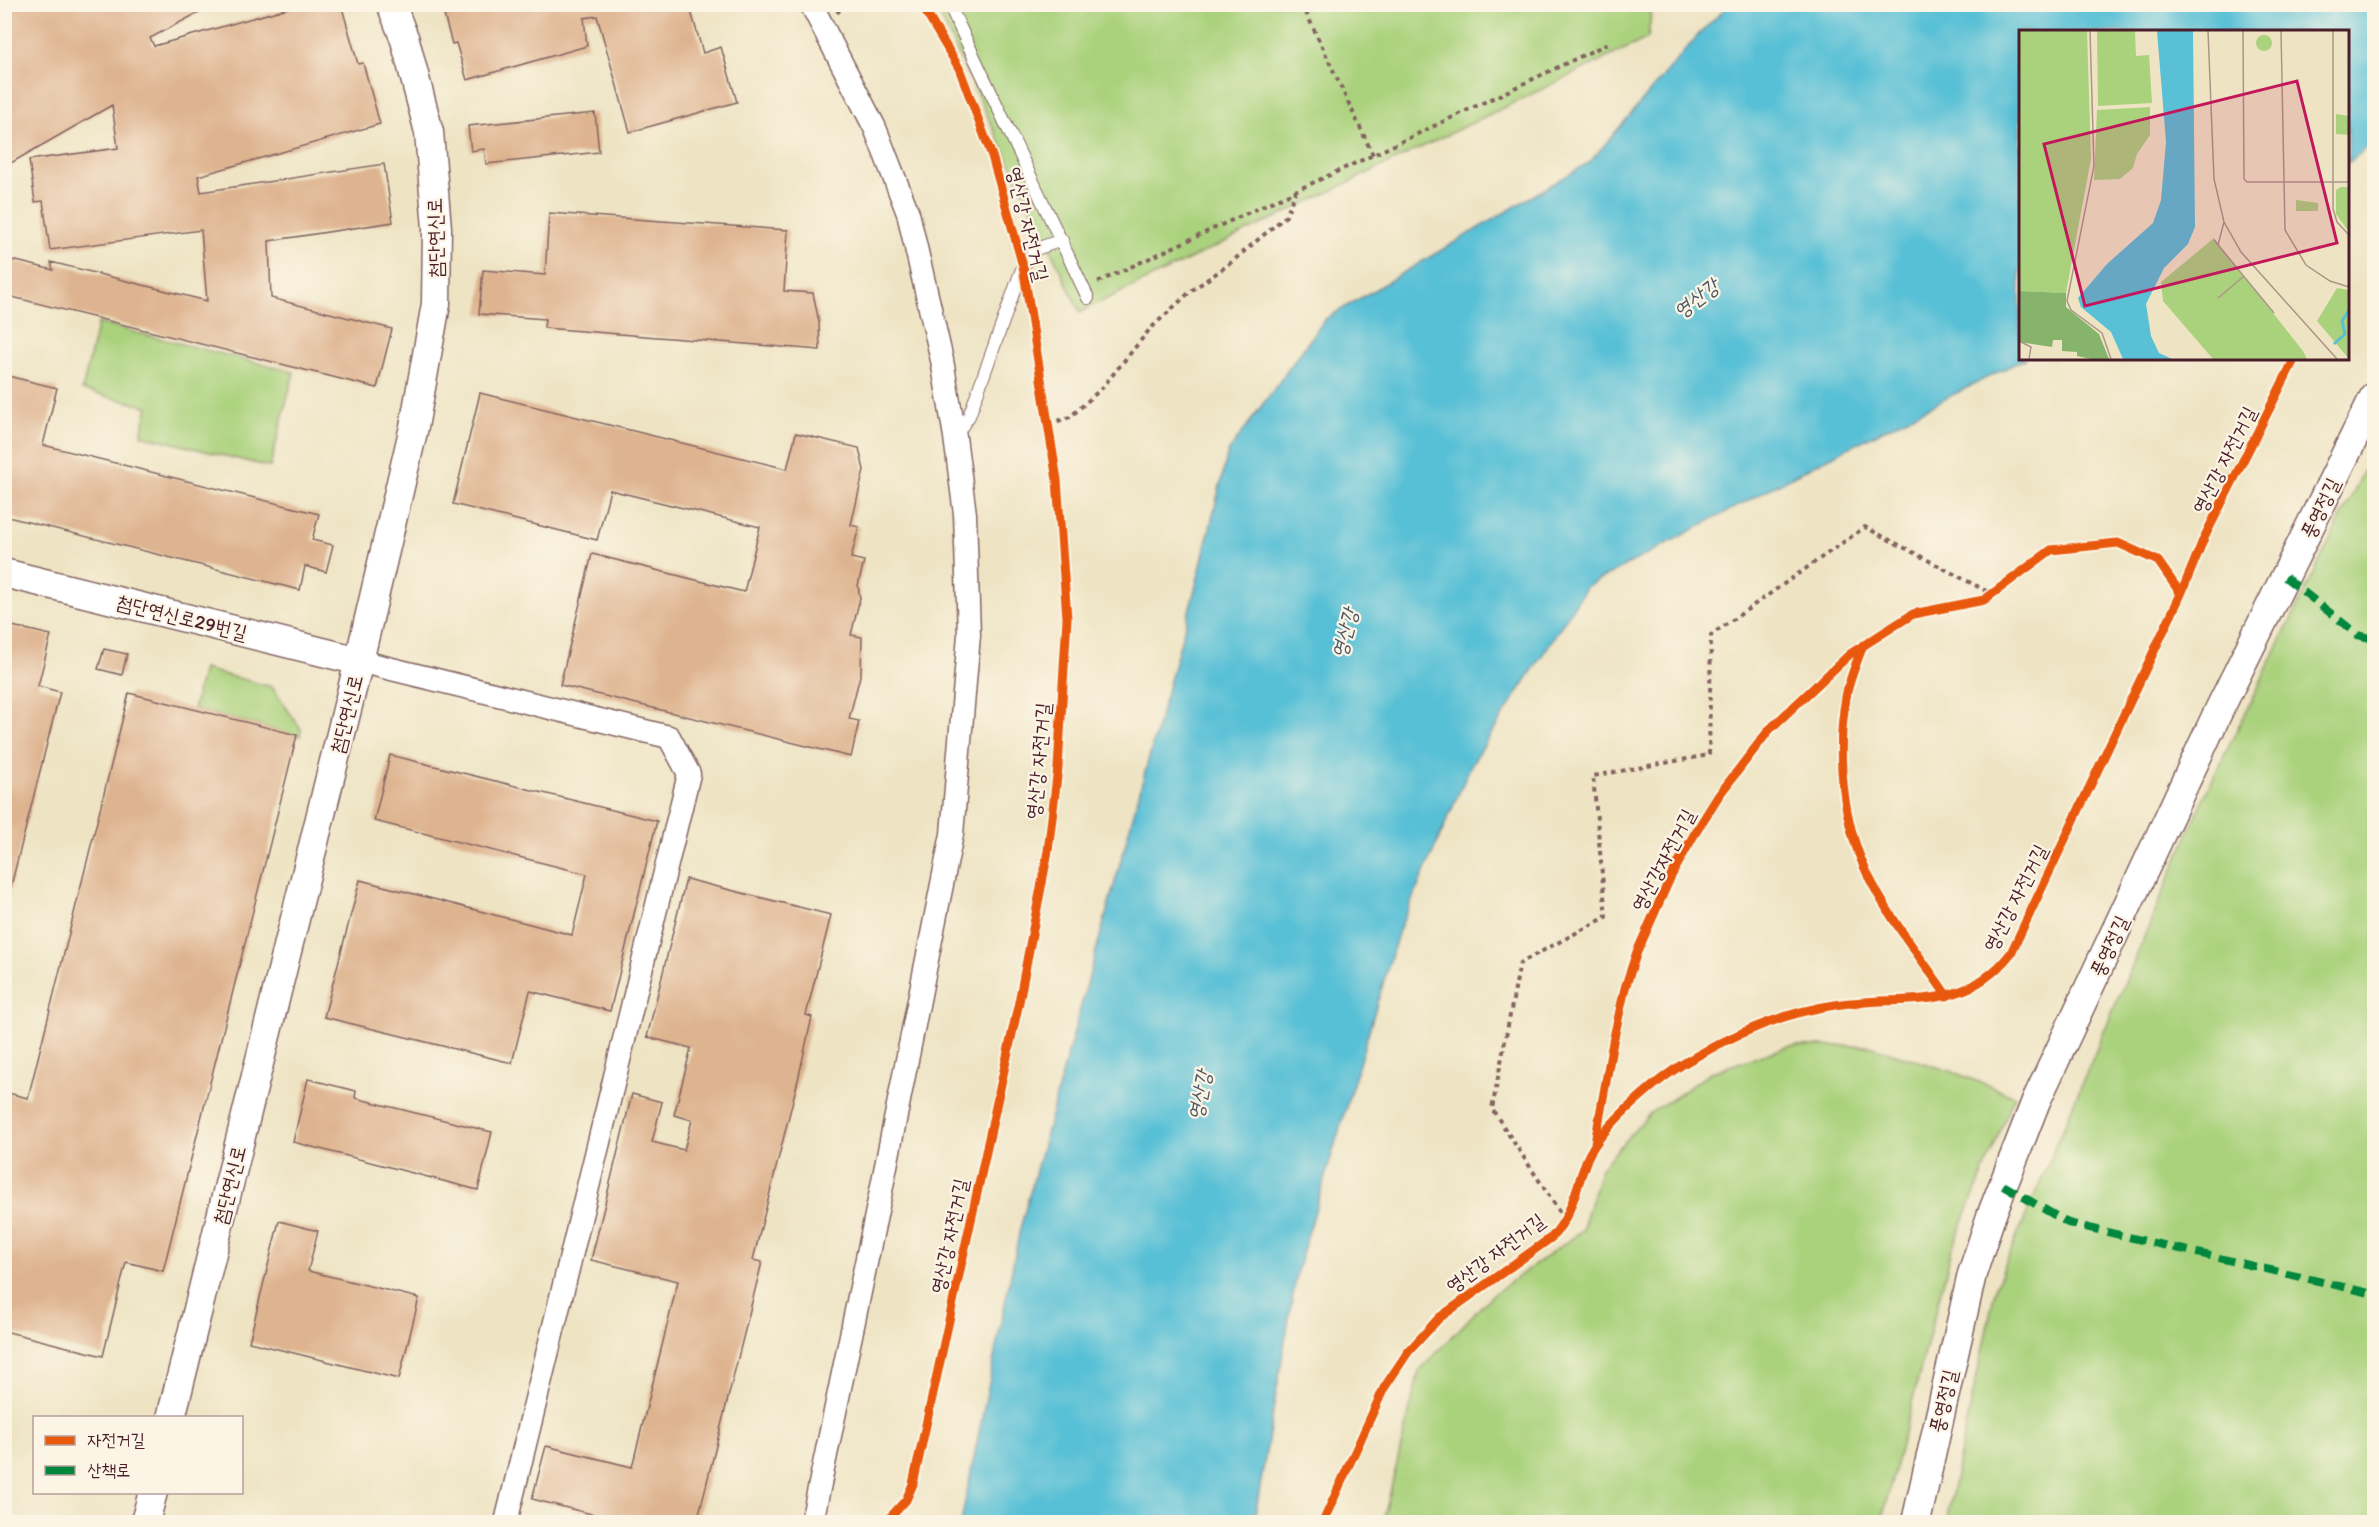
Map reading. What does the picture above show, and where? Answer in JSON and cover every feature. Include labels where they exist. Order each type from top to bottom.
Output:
[{"type":"street","name":"첨단연신로","points":[[171,1416],[359,662],[414,427],[436,304],[437,228],[429,132],[405,40],[392,4]]},
{"type":"street","points":[[811,4],[875,128],[908,213],[942,360],[955,437],[965,514],[969,635],[952,834],[812,1522]]},
{"type":"street","name":"풍영정길","points":[[1916,1522],[1972,1274],[1990,1216],[2036,1101],[2219,710],[2374,397]]},
{"type":"street","name":"첨단연신로29번길","points":[[4,573],[359,662]]},
{"type":"street","points":[[359,662],[669,737],[689,774],[506,1522]]},
{"type":"street","points":[[145,1522],[152,1494]]},
{"type":"lane","points":[[949,4],[1086,293]]},
{"type":"lane","points":[[955,437],[969,416],[1023,266],[1036,249],[1062,240]]},
{"type":"path","points":[[1302,4],[1373,155]]},
{"type":"path","points":[[1086,293],[1295,191],[1611,42]]},
{"type":"path","points":[[1049,424],[1070,417],[1102,388],[1150,329],[1191,291],[1228,265],[1286,216],[1295,191]]},
{"type":"path","points":[[1047,414],[1051,435]]},
{"type":"path","points":[[1565,1220],[1492,1108],[1520,963],[1606,917],[1593,776],[1709,755],[1711,635],[1865,527],[1988,597],[2000,588]]},
{"type":"green space","points":[[935,5],[1652,5],[1648,38],[1080,312]]},
{"type":"green space","points":[[98,323],[294,372],[270,467],[141,435],[148,407],[82,390]]},
{"type":"green space","points":[[2374,450],[2374,1522],[1946,1522],[1996,1286],[2202,801]]},
{"type":"green space","points":[[203,669],[272,687],[301,729],[300,736],[193,709]]},
{"type":"green space","points":[[1789,1046],[1869,1046],[1950,1071],[2015,1096],[1952,1248],[1881,1522],[1383,1522],[1419,1371],[1491,1296],[1582,1231],[1601,1168],[1650,1113],[1712,1072]]},
{"type":"water","name":"영산강","points":[[1730,4],[2374,5],[2374,142],[2349,162],[2349,30],[2019,30],[2019,360],[2022,360],[1820,462],[1587,586],[1471,765],[1399,930],[1297,1271],[1254,1522],[961,1522],[1020,1229],[1197,582],[1228,452],[1325,319],[1590,162],[1700,33]]},
{"type":"building","points":[[4,4],[215,4],[150,38],[154,46],[302,4],[341,4],[358,64],[363,63],[380,124],[198,176],[201,192],[384,164],[393,222],[269,241],[271,298],[392,329],[377,388],[4,295],[4,258],[53,270],[51,262],[207,301],[201,230],[50,250],[43,201],[35,202],[29,160],[118,148],[112,105],[4,167]]},
{"type":"building","points":[[441,4],[689,4],[703,53],[721,47],[737,102],[630,132],[597,16],[584,18],[587,46],[467,80],[456,43],[452,44]]},
{"type":"building","points":[[595,113],[599,152],[486,164],[484,149],[471,151],[468,126]]},
{"type":"building","points":[[549,213],[788,230],[784,291],[813,293],[819,322],[820,350],[544,328],[545,319],[479,314],[483,270],[545,275]]},
{"type":"building","points":[[4,375],[57,388],[43,445],[319,514],[312,540],[333,545],[326,572],[305,566],[300,590],[4,516]]},
{"type":"building","points":[[480,393],[787,469],[796,433],[859,448],[864,470],[851,525],[859,527],[851,558],[864,561],[858,586],[860,598],[851,635],[862,637],[861,672],[849,719],[859,721],[851,757],[560,685],[592,554],[744,592],[760,527],[610,490],[597,540],[453,504]]},
{"type":"building","points":[[4,624],[51,635],[38,686],[60,692],[10,890],[4,889]]},
{"type":"building","points":[[104,649],[127,654],[122,675],[98,669]]},
{"type":"building","points":[[129,693],[297,735],[163,1271],[126,1262],[103,1356],[4,1331],[4,1092],[28,1098]]},
{"type":"building","points":[[390,755],[657,821],[610,1011],[530,991],[512,1063],[324,1017],[360,880],[572,935],[587,874],[374,821]]},
{"type":"building","points":[[686,879],[831,915],[806,1015],[812,1017],[798,1080],[753,1260],[762,1262],[697,1522],[640,1522],[616,1516],[615,1520],[532,1499],[546,1446],[632,1467],[678,1281],[591,1260],[632,1094],[662,1102],[652,1142],[684,1150],[692,1120],[674,1115],[691,1048],[647,1037]]},
{"type":"building","points":[[308,1079],[356,1091],[355,1098],[492,1132],[478,1190],[293,1142]]},
{"type":"building","points":[[279,1221],[318,1231],[308,1271],[419,1298],[399,1379],[249,1342]]},
{"type":"marked path","points":[[2285,577],[2358,635],[2374,639]]},
{"type":"marked path","points":[[2003,1185],[2068,1223],[2374,1294]]},
{"type":"cycle path","name":"영산강 자전거길","points":[[886,1522],[906,1500],[913,1484],[1019,1002],[1048,851],[1058,768],[1067,618],[1057,480],[1023,266],[992,156],[959,68],[921,4]]},
{"type":"cycle path","name":"영산강 자전거길","points":[[1323,1522],[1384,1388],[1408,1352],[1439,1318],[1552,1237],[1565,1219],[1594,1146],[1619,1117],[1650,1088],[1695,1057],[1728,1040],[1781,1018],[1835,1005],[1930,998],[1952,994],[1973,986],[1992,973],[2011,953],[2181,594],[2204,538],[2294,360]]},
{"type":"cycle path","name":"영산강자전거길","points":[[1595,1143],[1625,988],[1637,952],[1671,876],[1719,795],[1769,730],[1850,654],[1913,614],[1984,600],[2051,550],[2118,543],[2158,561],[2181,594]]},
{"type":"cycle path","points":[[1863,645],[1847,690],[1843,719],[1843,787],[1852,832],[1875,889],[1894,921],[1947,996]]}]
